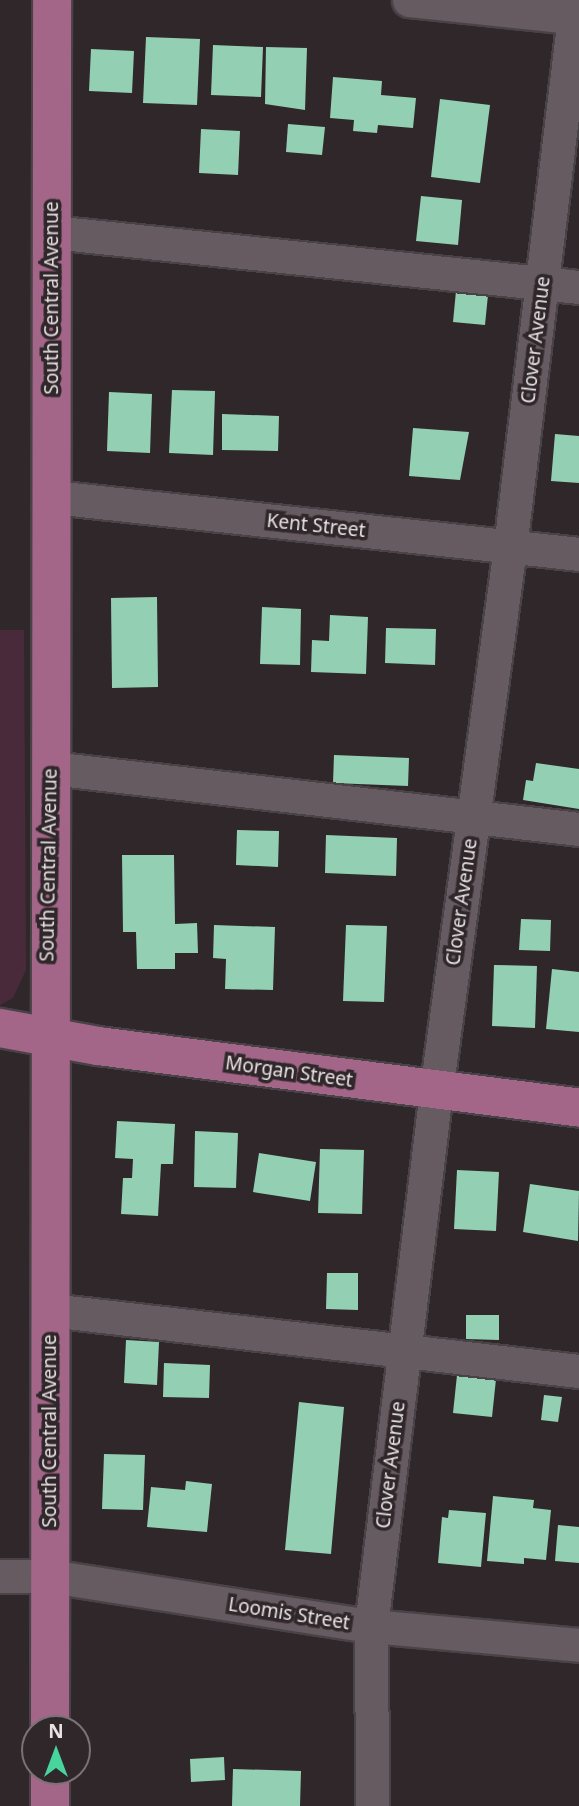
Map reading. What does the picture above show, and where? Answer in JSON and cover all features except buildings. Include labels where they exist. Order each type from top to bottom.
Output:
[{"type":"main road","name":"South Central Avenue","points":[[50,1715],[48,1036],[53,497],[52,0]]},
{"type":"main road","name":"Morgan Street","points":[[0,1028],[436,1091],[579,1108]]},
{"type":"main road","points":[[50,1785],[50,1806]]},
{"type":"street","points":[[409,0],[576,12]]},
{"type":"street","name":"Clover Avenue","points":[[372,1806],[371,1626],[436,1091],[510,547],[576,12]]},
{"type":"street","points":[[52,232],[579,287]]},
{"type":"street","name":"Kent Street","points":[[53,497],[579,554]]},
{"type":"street","points":[[51,768],[579,829]]},
{"type":"street","points":[[50,1310],[579,1371]]},
{"type":"street","name":"Loomis Street","points":[[0,1576],[50,1576],[371,1626],[579,1645]]},
{"type":"shaded area","points":[[0,630],[24,630],[26,970],[13,998],[0,1005]]}]
